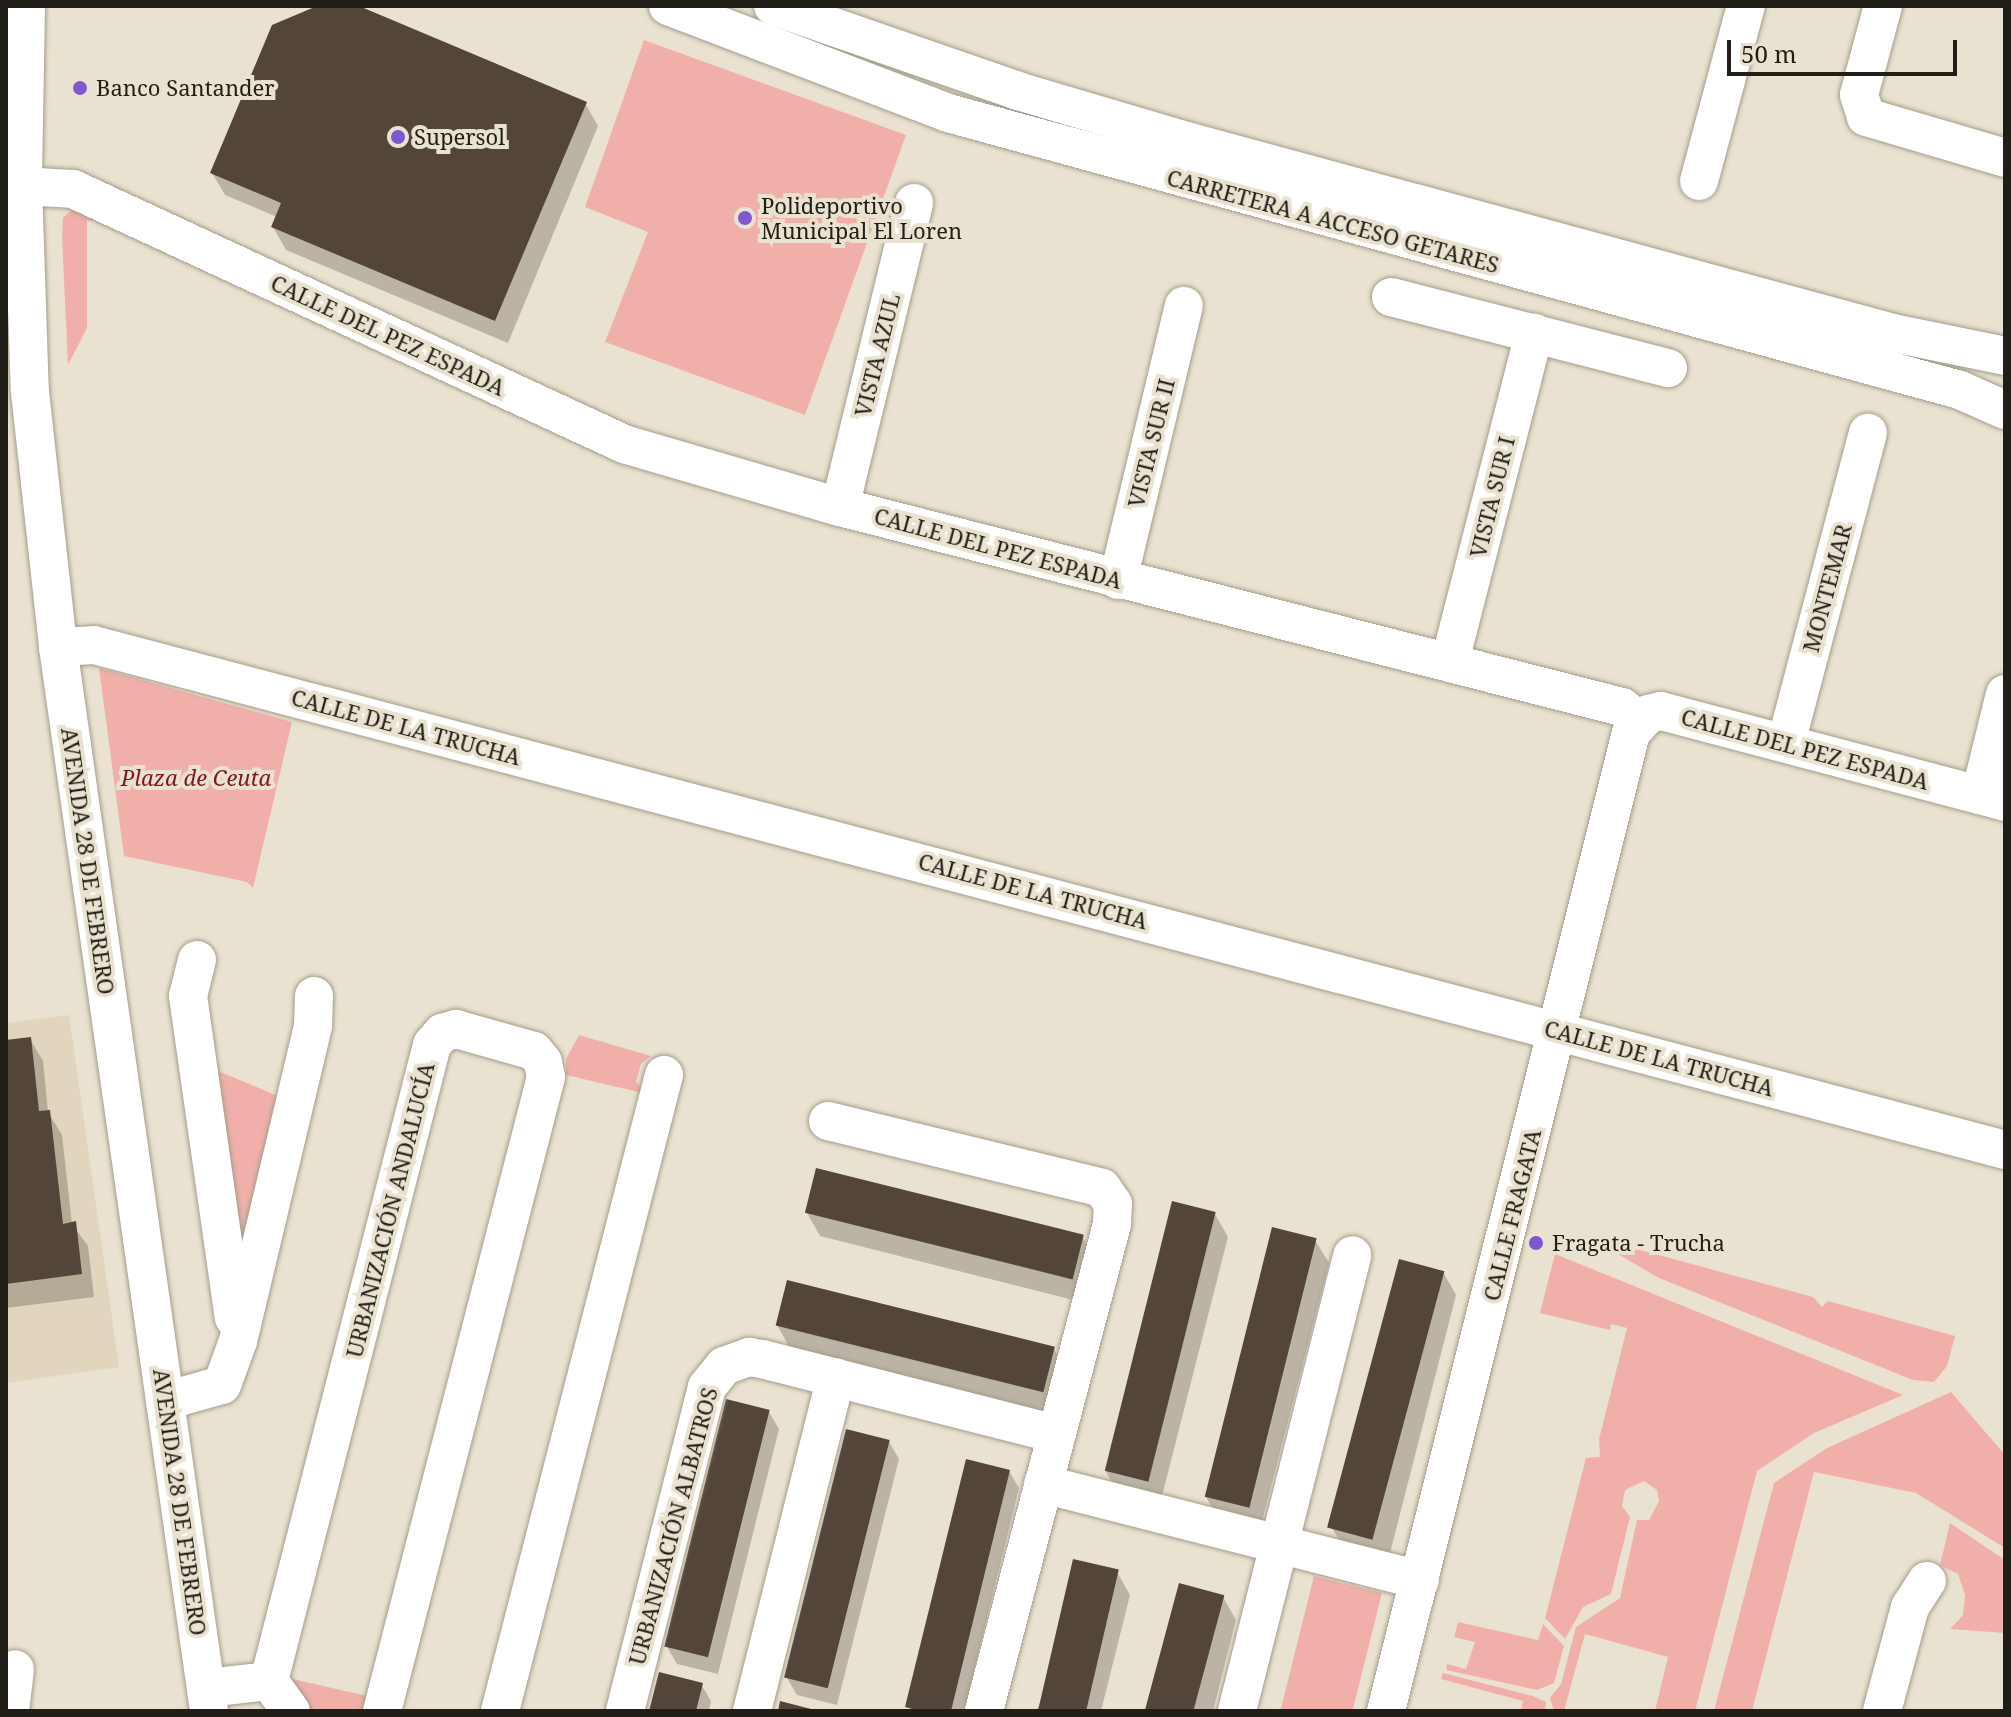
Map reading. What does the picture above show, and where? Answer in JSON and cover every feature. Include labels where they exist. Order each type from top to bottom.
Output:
[{"type":"street","name":"AVENIDA 28 DE FEBRERO","points":[[26,6],[14,185],[30,392],[58,647],[208,1699]]},
{"type":"street","name":"CARRETERA A ACCESO GETARES","points":[[668,6],[948,113],[1960,390],[2005,410]]},
{"type":"street","name":"CARRETERA A ACCESO GETARES","points":[[773,6],[1018,91],[1187,141],[1897,334],[2005,356]]},
{"type":"street","points":[[1699,181],[1746,6]]},
{"type":"street","points":[[1883,6],[1859,95],[1866,117],[2005,158]]},
{"type":"street","name":"CALLE DEL PEZ ESPADA","points":[[14,185],[73,189],[624,444],[840,507],[1622,707],[1639,721],[1661,711],[1992,798]]},
{"type":"street","name":"VISTA AZUL","points":[[840,507],[914,203]]},
{"type":"street","points":[[1391,297],[1668,368]]},
{"type":"street","name":"VISTA SUR II","points":[[1118,580],[1184,306]]},
{"type":"street","name":"VISTA SUR I","points":[[1450,661],[1534,333]]},
{"type":"street","name":"MONTEMAR","points":[[1786,743],[1868,433]]},
{"type":"street","name":"CALLE DE LA TRUCHA","points":[[58,647],[94,645],[2005,1150]]},
{"type":"street","points":[[1992,798],[2005,694]]},
{"type":"street","name":"CALLE FRAGATA","points":[[1386,1711],[1631,733],[1639,721]]},
{"type":"street","points":[[197,960],[188,996],[238,1341]]},
{"type":"street","points":[[165,1401],[222,1385],[238,1341],[313,1026],[314,996]]},
{"type":"street","name":"URBANIZACIÓN ANDALUCÍA","points":[[269,1681],[432,1045],[442,1033],[456,1029],[534,1051],[543,1062],[546,1077],[382,1711]]},
{"type":"street","points":[[500,1711],[664,1075]]},
{"type":"street","points":[[828,1121],[1102,1188],[1109,1195],[1112,1224],[984,1711]]},
{"type":"street","points":[[1237,1711],[1352,1255]]},
{"type":"street","name":"URBANIZACIÓN ALBATROS","points":[[625,1711],[714,1375],[749,1357],[1056,1434]]},
{"type":"street","points":[[752,1711],[836,1377]]},
{"type":"street","points":[[1043,1484],[1420,1580]]},
{"type":"street","points":[[1882,1711],[1910,1607],[1927,1581]]},
{"type":"street","points":[[10,1711],[15,1669]]},
{"type":"street","points":[[208,1699],[269,1681],[291,1711]]},
{"type":"shaded area","points":[[69,1015],[119,1367],[6,1383],[6,1023]]},
{"type":"green space","name":"Polideportivo Municipal El Loren","points":[[644,40],[906,135],[805,415],[605,342],[648,232],[585,207]]},
{"type":"green space","points":[[73,209],[92,216],[93,221],[87,220],[87,328],[68,365],[62,237],[63,218]]},
{"type":"green space","name":"Plaza de Ceuta","points":[[99,668],[292,722],[253,888],[247,882],[124,856]]},
{"type":"green space","points":[[579,1035],[651,1056],[641,1064],[636,1082],[651,1095],[566,1075],[566,1059]]},
{"type":"green space","points":[[218,1071],[290,1101],[243,1260]]},
{"type":"green space","points":[[1585,1235],[1813,1297],[1822,1307],[1828,1301],[1955,1336],[1947,1366],[1934,1382],[1913,1380],[1659,1278]]},
{"type":"green space","points":[[1555,1254],[1903,1395],[1814,1433],[1757,1471],[1695,1711],[1655,1711],[1668,1657],[1585,1634],[1564,1711],[1554,1711],[1550,1698],[1561,1684],[1576,1627],[1620,1598],[1637,1520],[1649,1520],[1659,1501],[1657,1490],[1644,1481],[1625,1490],[1622,1506],[1630,1517],[1611,1594],[1583,1607],[1565,1639],[1545,1618],[1586,1458],[1600,1457],[1599,1439],[1627,1328],[1611,1324],[1610,1330],[1540,1313]]},
{"type":"green space","points":[[1951,1392],[2005,1455],[2005,1548],[1916,1493],[1814,1472],[1752,1711],[1714,1711],[1774,1483],[1827,1448]]},
{"type":"green space","points":[[1950,1523],[2005,1560],[2005,1633],[1950,1629],[1963,1615],[1965,1595],[1958,1574],[1940,1565]]},
{"type":"green space","points":[[1314,1576],[1382,1593],[1352,1711],[1280,1711]]},
{"type":"green space","points":[[1458,1622],[1538,1640],[1543,1624],[1564,1646],[1554,1683],[1537,1690],[1446,1670],[1447,1664],[1466,1669],[1475,1642],[1454,1637]]},
{"type":"green space","points":[[1443,1673],[1533,1696],[1546,1702],[1545,1711],[1521,1711],[1523,1701],[1441,1679]]},
{"type":"green space","points":[[284,1677],[376,1698],[373,1711],[300,1711]]},
{"type":"building","name":"Supersol","points":[[317,6],[359,6],[587,102],[495,321],[271,227],[281,203],[210,173],[272,25]]},
{"type":"building","points":[[31,1037],[39,1111],[50,1110],[63,1224],[76,1221],[82,1274],[6,1284],[6,1040]]},
{"type":"building","points":[[816,1168],[1084,1235],[1073,1279],[805,1213]]},
{"type":"building","points":[[1172,1201],[1216,1212],[1148,1482],[1105,1471]]},
{"type":"building","points":[[1272,1227],[1317,1238],[1249,1508],[1205,1497]]},
{"type":"building","points":[[1399,1259],[1444,1271],[1372,1540],[1327,1528]]},
{"type":"building","points":[[787,1280],[1055,1347],[1043,1392],[776,1326]]},
{"type":"building","points":[[726,1399],[770,1410],[708,1657],[664,1646]]},
{"type":"building","points":[[846,1429],[890,1440],[828,1688],[784,1677]]},
{"type":"building","points":[[966,1459],[1010,1470],[951,1711],[920,1711],[905,1707]]},
{"type":"building","points":[[1073,1559],[1119,1570],[1086,1711],[1038,1711]]},
{"type":"building","points":[[1179,1583],[1224,1595],[1193,1711],[1145,1711]]},
{"type":"building","points":[[659,1672],[703,1683],[696,1711],[649,1711]]},
{"type":"building","points":[[780,1701],[815,1710],[815,1711],[778,1711]]},
{"type":"place","name":"Banco Santander","points":[[80,88]]},
{"type":"place","name":"Supersol","points":[[398,137]]},
{"type":"place","name":"Polideportivo Municipal El Loren","points":[[745,218]]},
{"type":"place","name":"Fragata - Trucha","points":[[1536,1243]]}]
